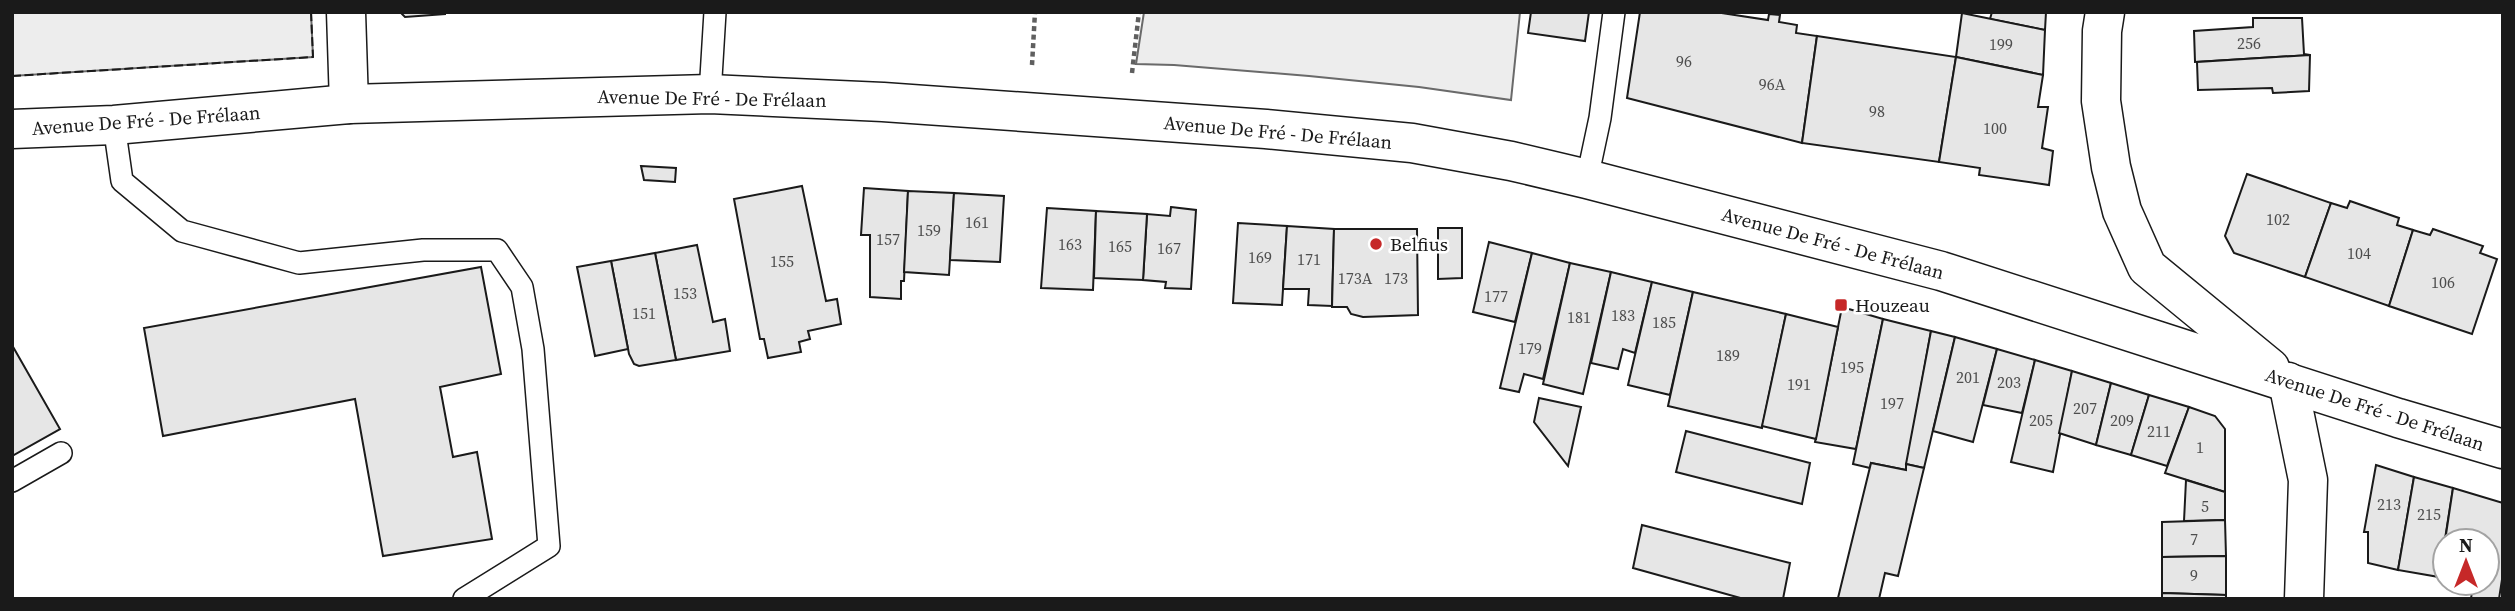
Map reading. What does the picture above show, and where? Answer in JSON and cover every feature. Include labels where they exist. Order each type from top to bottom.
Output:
[{"type":"main road","points":[[346,12],[349,104]]},
{"type":"main road","points":[[2105,12],[2102,31],[2101,101],[2110,167],[2122,211],[2147,267],[2288,382],[2308,480],[2304,599]]},
{"type":"main road","name":"Avenue De Fré - De Frélaan","points":[[12,129],[114,125],[349,104],[709,94],[883,102],[1266,129],[1412,143],[1587,179],[1961,276],[2503,449]]},
{"type":"lane","points":[[709,94],[715,12]]},
{"type":"lane","points":[[1587,179],[1600,118],[1614,12]]},
{"type":"lane","points":[[114,125],[122,181],[182,231],[299,263],[423,250],[497,250],[522,287],[533,349],[549,546],[464,599]]},
{"type":"lane","points":[[12,481],[61,453]]},
{"type":"path","points":[[1032,65],[1035,12]]},
{"type":"path","points":[[1132,73],[1139,12]]},
{"type":"shaded area","points":[[12,12],[311,12],[313,57],[12,76]]},
{"type":"shaded area","points":[[1144,12],[1520,12],[1511,100],[1309,76],[1136,64]]},
{"type":"building","points":[[400,12],[445,12],[445,14],[405,17]]},
{"type":"building","points":[[1531,12],[1589,12],[1585,41],[1528,33]]},
{"type":"building","points":[[1640,12],[1715,12],[1768,20],[1769,14],[1780,15],[1779,22],[1797,25],[1796,33],[1817,36],[1802,143],[1627,98]]},
{"type":"building","points":[[1992,12],[2046,12],[2045,30],[1990,19]]},
{"type":"building","points":[[1962,13],[2045,30],[2043,75],[1956,57]]},
{"type":"building","points":[[2253,18],[2302,18],[2304,54],[2310,55],[2195,62],[2194,31],[2253,27]]},
{"type":"building","points":[[1817,36],[1956,57],[1939,162],[1802,143]]},
{"type":"building","points":[[2310,55],[2309,91],[2273,93],[2272,88],[2198,90],[2197,62]]},
{"type":"building","points":[[1956,57],[2043,75],[2038,107],[2048,107],[2042,148],[2053,151],[2049,185],[1979,175],[1980,168],[1939,162]]},
{"type":"building","points":[[641,166],[676,168],[675,182],[644,180]]},
{"type":"building","points":[[2247,174],[2331,203],[2305,277],[2234,253],[2225,236]]},
{"type":"building","points":[[802,186],[826,301],[837,299],[841,324],[808,331],[810,339],[799,342],[801,352],[768,358],[764,339],[760,339],[734,199]]},
{"type":"building","points":[[864,188],[908,191],[901,299],[870,297],[870,235],[861,235]]},
{"type":"building","points":[[908,191],[954,193],[949,275],[904,272]]},
{"type":"building","points":[[954,193],[1004,196],[1000,262],[950,260]]},
{"type":"building","points":[[2350,201],[2399,218],[2397,225],[2413,230],[2389,306],[2305,277],[2331,203],[2347,208]]},
{"type":"building","points":[[1171,207],[1196,210],[1191,289],[1165,288],[1166,282],[1143,280],[1147,214],[1170,216]]},
{"type":"building","points":[[1047,208],[1096,211],[1093,290],[1041,288]]},
{"type":"building","points":[[1096,211],[1147,214],[1143,280],[1094,278]]},
{"type":"building","points":[[1238,223],[1287,226],[1282,305],[1233,303]]},
{"type":"building","points":[[1287,226],[1334,229],[1332,306],[1308,305],[1309,289],[1283,289]]},
{"type":"building","points":[[1438,228],[1462,228],[1462,278],[1438,279]]},
{"type":"building","points":[[1334,229],[1417,229],[1418,315],[1363,317],[1351,314],[1347,307],[1332,307]]},
{"type":"building","points":[[2433,229],[2483,246],[2480,253],[2497,259],[2472,334],[2389,306],[2413,230],[2430,235]]},
{"type":"building","points":[[1489,242],[1532,253],[1515,322],[1473,312]]},
{"type":"building","points":[[697,245],[713,322],[725,319],[730,351],[676,360],[655,253]]},
{"type":"building","points":[[655,253],[676,360],[639,366],[634,364],[629,354],[611,261]]},
{"type":"building","points":[[1532,253],[1570,263],[1543,379],[1524,374],[1519,392],[1500,388]]},
{"type":"building","points":[[611,261],[628,349],[595,356],[577,267]]},
{"type":"building","points":[[1570,263],[1611,272],[1583,394],[1543,384]]},
{"type":"building","points":[[481,267],[501,374],[440,387],[453,457],[477,452],[492,539],[383,556],[355,399],[163,436],[144,328]]},
{"type":"building","points":[[1611,272],[1652,282],[1635,353],[1623,349],[1618,369],[1591,363]]},
{"type":"building","points":[[1652,282],[1693,292],[1670,395],[1628,385]]},
{"type":"building","points":[[1693,292],[1786,314],[1762,428],[1668,406]]},
{"type":"building","points":[[1842,307],[1883,319],[1856,449],[1815,442]]},
{"type":"building","points":[[1786,314],[1838,327],[1816,439],[1762,426]]},
{"type":"building","points":[[1883,319],[1931,331],[1906,470],[1871,463],[1870,468],[1853,464]]},
{"type":"building","points":[[1931,331],[1955,337],[1924,468],[1906,464]]},
{"type":"building","points":[[1955,337],[1997,349],[1973,442],[1933,431]]},
{"type":"building","points":[[12,345],[60,429],[12,456]]},
{"type":"building","points":[[1997,349],[2035,360],[2022,413],[1983,405]]},
{"type":"building","points":[[2035,360],[2072,371],[2053,472],[2011,462]]},
{"type":"building","points":[[2072,371],[2111,383],[2096,445],[2059,433]]},
{"type":"building","points":[[2111,383],[2149,395],[2131,455],[2096,445]]},
{"type":"building","points":[[2149,395],[2189,407],[2167,466],[2131,455]]},
{"type":"building","points":[[1539,398],[1581,407],[1568,466],[1534,422]]},
{"type":"building","points":[[2189,407],[2215,416],[2225,429],[2225,492],[2165,473]]},
{"type":"building","points":[[1686,431],[1810,463],[1802,504],[1676,472]]},
{"type":"building","points":[[1871,463],[1906,470],[1906,464],[1924,468],[1898,576],[1885,573],[1879,599],[1842,599],[1838,598]]},
{"type":"building","points":[[2376,465],[2414,477],[2398,570],[2368,563],[2368,532],[2364,532]]},
{"type":"building","points":[[2414,477],[2453,488],[2447,527],[2431,527],[2431,576],[2398,570]]},
{"type":"building","points":[[2186,480],[2225,492],[2225,520],[2184,521]]},
{"type":"building","points":[[2453,488],[2503,503],[2501,586],[2501,527],[2447,527]]},
{"type":"building","points":[[2225,520],[2226,556],[2162,557],[2162,522]]},
{"type":"building","points":[[1642,525],[1790,563],[1783,599],[1744,599],[1633,568]]},
{"type":"building","points":[[2226,556],[2226,595],[2162,593],[2162,557]]},
{"type":"building","points":[[2162,593],[2226,595],[2226,599],[2162,599]]},
{"type":"building","points":[[2471,597],[2499,597],[2499,599]]},
{"type":"fence","points":[[12,76],[313,57],[311,12]]},
{"type":"place","name":"Belfius","points":[[1376,244]]},
{"type":"place","name":"Houzeau","points":[[1841,305]]}]
